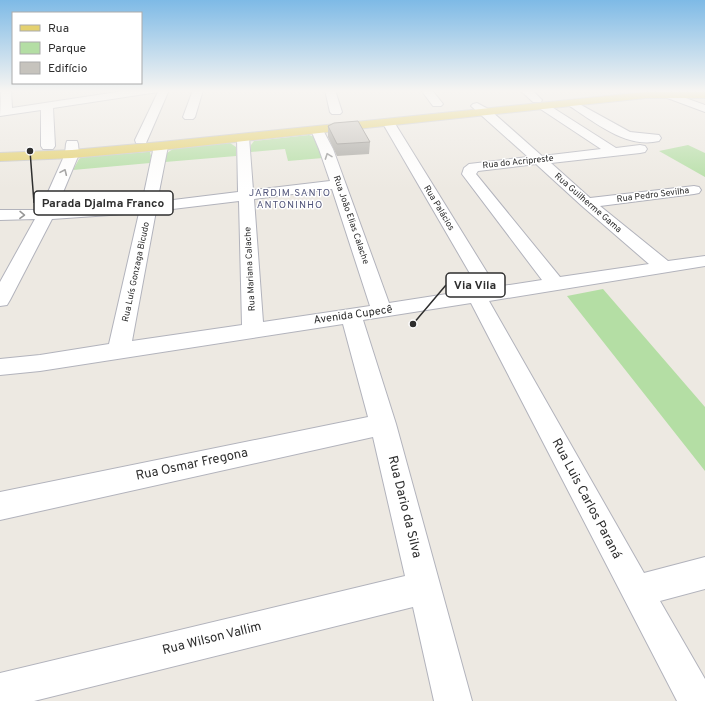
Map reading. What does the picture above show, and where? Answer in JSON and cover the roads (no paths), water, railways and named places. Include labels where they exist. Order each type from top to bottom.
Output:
[{"type":"main road","points":[[0,157],[141,140],[331,123]]},
{"type":"main road","points":[[0,148],[48,146],[72,149],[161,146],[382,123]]},
{"type":"street","points":[[47,123],[48,146]]},
{"type":"street","points":[[141,140],[149,123]]},
{"type":"street","name":"Rua Palácios","points":[[388,123],[484,296]]},
{"type":"street","name":"Rua Guilherme Gama","points":[[497,123],[587,204],[658,263]]},
{"type":"street","points":[[570,123],[614,152]]},
{"type":"street","points":[[605,123],[632,137],[655,138]]},
{"type":"street","name":"Rua João Elias Calache","points":[[317,130],[338,184],[382,311]]},
{"type":"street","name":"Rua Mariana Calache","points":[[243,137],[253,330]]},
{"type":"street","name":"Rua Luís Gonzaga Bicudo","points":[[119,352],[150,206],[161,146]]},
{"type":"street","points":[[0,300],[5,279],[45,216],[72,149]]},
{"type":"street","name":"Rua do Acripreste","points":[[556,285],[469,174],[469,171],[474,167],[640,149]]},
{"type":"street","points":[[0,215],[45,216],[150,206],[338,184]]},
{"type":"street","name":"Rua Pedro Sevilha","points":[[587,204],[694,190]]},
{"type":"street","name":"Avenida Cupecê","points":[[0,367],[119,352],[253,330],[556,285],[658,263],[701,263]]},
{"type":"street","name":"Rua Luis Carlos Paraná","points":[[484,296],[636,591],[697,701]]},
{"type":"street","name":"Rua Dario da Silva","points":[[351,315],[383,424],[453,701]]},
{"type":"street","name":"Rua Osmar Fregona","points":[[0,506],[383,424]]},
{"type":"street","points":[[636,591],[705,573]]},
{"type":"street","name":"Rua Wilson Vallim","points":[[0,691],[424,588]]},
{"type":"place","name":"Parada Djalma Franco","points":[[30,151]]},
{"type":"place","name":"Via Vila","points":[[413,324]]},
{"type":"district","name":"JARDIM SANTO ANTONINHO","points":[[290,198]]}]
